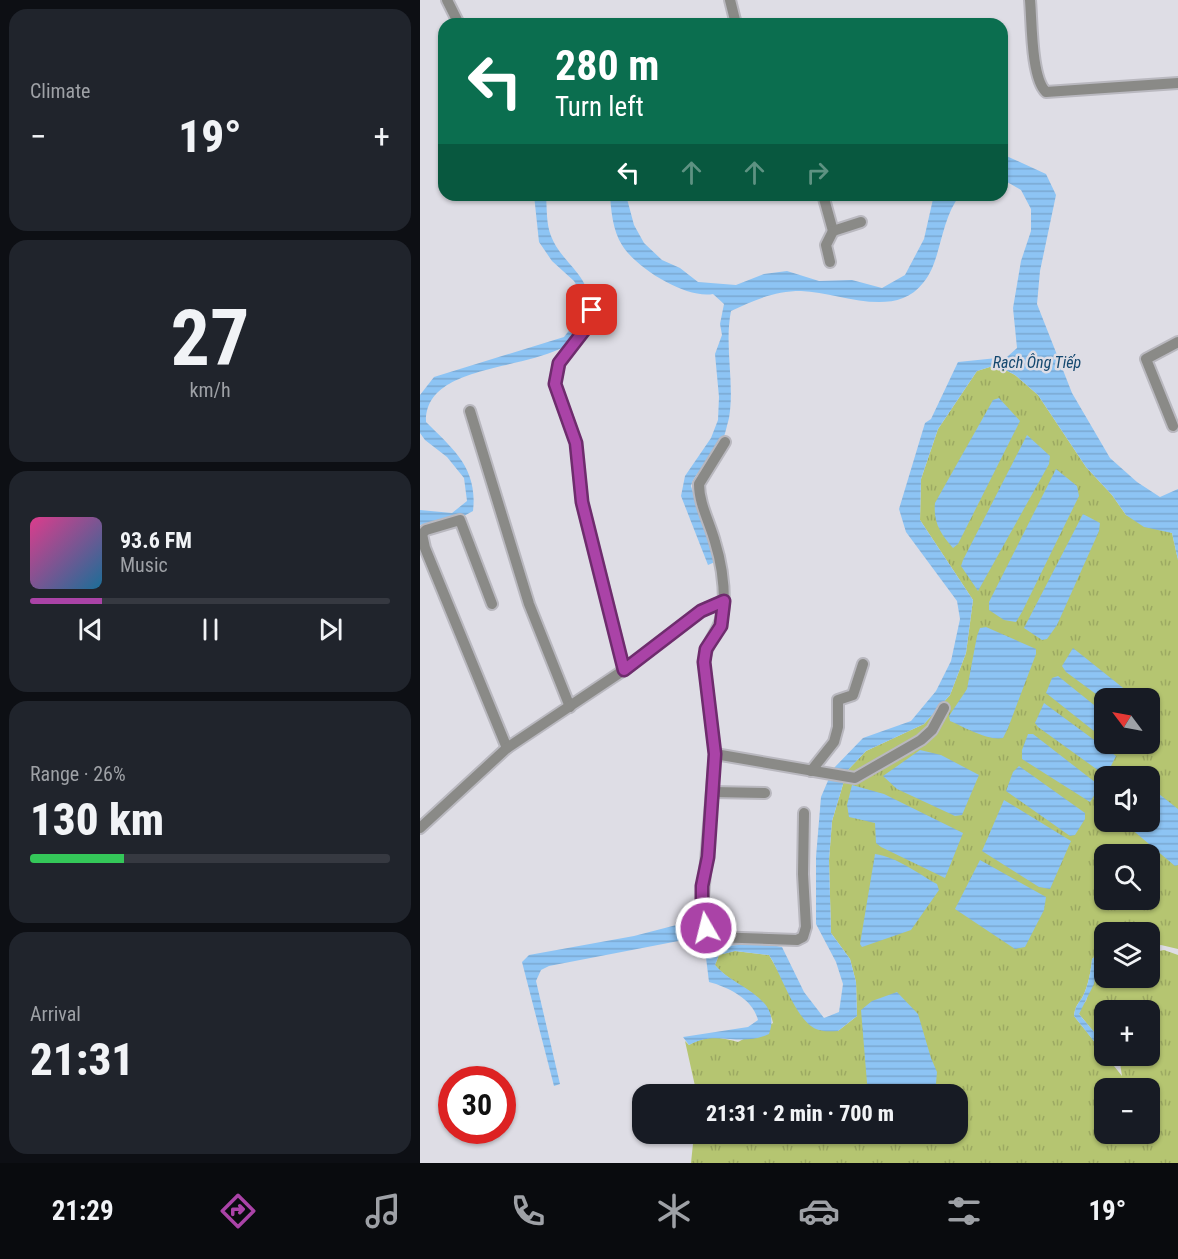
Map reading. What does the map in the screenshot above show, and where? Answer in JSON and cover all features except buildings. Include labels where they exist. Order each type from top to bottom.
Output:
[{"type":"street","points":[[447,0],[456,18]]},
{"type":"street","points":[[730,0],[734,18]]},
{"type":"street","points":[[1030,0],[1036,63],[1039,80],[1046,92],[1178,83]]},
{"type":"street","points":[[825,201],[833,231],[826,245],[830,262]]},
{"type":"street","points":[[833,231],[861,222]]},
{"type":"street","points":[[589,293],[591,321],[559,363],[555,384],[576,443],[582,502],[624,670]]},
{"type":"street","points":[[1173,426],[1146,359],[1178,342]]},
{"type":"street","points":[[470,411],[529,604],[570,707]]},
{"type":"street","points":[[725,442],[699,484],[701,502],[716,543],[724,601],[721,626],[706,649],[704,662],[715,754],[702,909],[706,928],[713,937],[797,940],[803,937],[806,927],[802,874],[804,813]]},
{"type":"street","points":[[492,604],[460,520],[426,530],[422,534],[425,548],[507,748]]},
{"type":"street","points":[[420,828],[507,748],[624,670],[701,611],[724,601]]},
{"type":"street","points":[[816,772],[834,742],[838,727],[838,700],[853,695],[863,664]]},
{"type":"street","points":[[715,754],[849,778],[865,773],[921,740],[932,730],[944,708]]},
{"type":"street","points":[[713,792],[765,793]]},
{"type":"green space","points":[[996,365],[1015,375],[1038,395],[1086,467],[1112,495],[1126,515],[1172,533],[1178,560],[1178,949],[1160,945],[1160,922],[1094,922],[1094,957],[1088,984],[1074,1016],[1094,1041],[1094,1066],[1114,1066],[1122,1076],[1120,1066],[1160,1066],[1160,1000],[1094,1000],[1094,1032],[1079,1014],[1080,1007],[1086,1001],[1094,973],[1094,988],[1160,988],[1160,951],[1178,955],[1178,1163],[691,1163],[693,1144],[968,1144],[968,1084],[695,1084],[685,1041],[689,1045],[713,1038],[738,1042],[773,1023],[769,1012],[757,997],[715,965],[719,955],[735,951],[769,955],[789,990],[838,1031],[857,1016],[856,982],[850,959],[831,933],[829,860],[832,821],[847,771],[866,751],[924,724],[950,695],[966,653],[973,600],[920,520],[921,479],[938,429],[977,371]]},
{"type":"water","name":"Rạch Ông Tiếp","points":[[1008,157],[1046,174],[1056,195],[1040,271],[1037,304],[1072,393],[1110,458],[1137,482],[1160,497],[1178,489],[1178,560],[1172,533],[1144,527],[1126,515],[1112,495],[1086,467],[1038,395],[1015,375],[996,365],[977,371],[938,429],[921,479],[920,520],[973,600],[966,653],[950,695],[924,724],[866,751],[847,771],[832,821],[829,860],[831,933],[850,959],[856,982],[857,1016],[838,1031],[821,1031],[811,1026],[797,1009],[769,955],[735,951],[719,955],[715,965],[763,1002],[769,1011],[771,1021],[769,1034],[748,1039],[709,1038],[689,1045],[683,1037],[748,1027],[758,1020],[751,1006],[739,995],[709,982],[704,941],[694,938],[549,966],[541,970],[536,981],[560,1084],[554,1086],[522,962],[529,955],[634,936],[688,922],[700,925],[717,947],[760,943],[782,947],[804,992],[824,1018],[839,1012],[843,984],[836,962],[816,924],[816,857],[821,797],[833,769],[863,738],[911,721],[936,691],[951,661],[960,619],[957,601],[906,532],[899,509],[925,423],[931,419],[958,362],[1007,357],[1017,348],[1013,308],[1021,261],[1031,231],[1031,209],[1021,190],[1008,182]]},
{"type":"water","points":[[535,201],[546,201],[547,221],[551,236],[556,247],[584,283],[588,293],[590,305],[588,320],[577,338],[556,350],[473,374],[448,384],[432,400],[426,422],[462,460],[472,483],[473,511],[462,517],[420,525],[420,510],[452,513],[467,501],[464,478],[447,457],[425,440],[420,433],[420,395],[434,377],[564,337],[580,316],[584,298],[574,281],[552,261],[539,242]]},
{"type":"water","points":[[611,201],[628,201],[634,225],[644,243],[662,260],[680,268],[698,282],[736,285],[764,274],[787,271],[819,281],[852,280],[882,288],[905,275],[924,239],[933,201],[956,201],[948,217],[934,264],[923,283],[911,294],[897,300],[882,302],[816,292],[791,291],[765,297],[731,311],[729,418],[721,445],[693,480],[691,486],[715,562],[708,565],[681,496],[685,476],[711,438],[718,420],[719,397],[715,354],[722,335],[720,324],[724,304],[713,294],[689,292],[650,272],[638,263],[622,245],[613,221]]},
{"type":"water","points":[[999,398],[1020,421],[958,544],[953,548],[939,528],[935,516],[935,503],[993,400]]},
{"type":"water","points":[[1027,435],[1050,456],[1049,464],[978,591],[961,566]]},
{"type":"water","points":[[1056,469],[1077,486],[1079,496],[1016,622],[1004,620],[989,610],[989,602]]},
{"type":"water","points":[[1083,514],[1100,523],[1099,531],[1057,625],[1047,639],[1042,640],[1024,628]]},
{"type":"water","points":[[986,627],[1036,649],[1003,738],[976,733],[950,721],[949,716],[967,689],[977,636],[980,628]]},
{"type":"water","points":[[1073,648],[1123,688],[1094,688],[1094,693],[1066,672],[1062,666]]},
{"type":"water","points":[[1058,676],[1094,705],[1094,731],[1046,693],[1052,678]]},
{"type":"water","points":[[1044,703],[1094,740],[1094,754],[1116,756],[1111,766],[1094,767],[1035,723]]},
{"type":"water","points":[[1028,734],[1033,734],[1094,781],[1094,796],[1090,802],[1022,759],[1022,750]]},
{"type":"water","points":[[920,750],[941,755],[979,775],[962,815],[955,816],[897,789],[883,776]]},
{"type":"water","points":[[1019,766],[1085,813],[1085,819],[1075,835],[1070,836],[1006,791],[1013,772]]},
{"type":"water","points":[[852,785],[884,794],[963,833],[945,878],[881,847],[876,843],[875,823],[849,817],[847,805]]},
{"type":"water","points":[[1160,795],[1178,809],[1178,865],[1175,866],[1160,853],[1160,844],[1149,844],[1135,832],[1160,832]]},
{"type":"water","points":[[1004,800],[1071,841],[1050,889],[1039,887],[982,851]]},
{"type":"water","points":[[875,854],[891,858],[907,866],[937,884],[939,890],[911,930],[862,947],[860,944]]},
{"type":"water","points":[[980,860],[1046,897],[1044,910],[1025,947],[1015,949],[955,909]]},
{"type":"water","points":[[1094,957],[1094,984],[1079,1014],[1094,1032],[1094,1041],[1074,1016],[1088,984]]},
{"type":"water","points":[[897,992],[918,1014],[937,1072],[936,1084],[867,1084],[861,1010],[872,1001]]},
{"type":"route","points":[[592,310],[591,321],[559,363],[555,384],[558,399],[576,443],[582,502],[624,670],[701,611],[724,601],[721,626],[706,649],[704,662],[715,754],[708,857],[702,886],[702,909],[706,928]]}]
